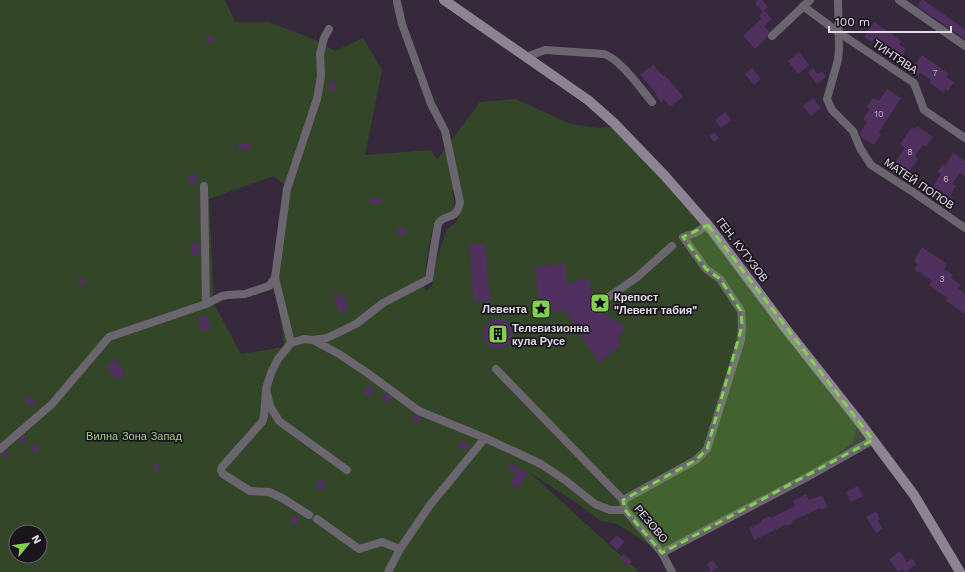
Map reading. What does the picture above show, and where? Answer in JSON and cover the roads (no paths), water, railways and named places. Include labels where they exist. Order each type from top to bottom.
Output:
[{"type":"street","name":"ГЕН. КУТУЗОВ","points":[[444,0],[583,97],[614,123],[665,176],[708,225],[914,495],[960,572]]},
{"type":"street","points":[[772,36],[810,0]]},
{"type":"street","name":"МАТЕЙ ПОПОВ","points":[[838,0],[838,60],[827,98],[832,110],[853,132],[860,148],[871,165],[965,228]]},
{"type":"street","points":[[899,0],[965,46]]},
{"type":"street","points":[[309,515],[269,492],[250,491],[223,474],[221,470],[262,422],[264,417],[266,389],[270,373],[278,358],[291,343],[304,339],[314,340],[327,338],[356,324],[383,303],[429,279],[438,224],[440,221],[453,216],[459,209],[460,202],[445,131],[431,104],[402,24],[397,2]]},
{"type":"street","name":"ТИНТЯВА","points":[[803,6],[838,32],[914,83],[924,110],[965,138]]},
{"type":"street","points":[[291,343],[275,278],[287,189],[317,99],[320,76],[320,54],[324,38],[329,29]]},
{"type":"street","points":[[526,57],[545,50],[604,54],[611,56],[652,102]]},
{"type":"street","points":[[204,186],[206,304]]},
{"type":"street","points":[[623,500],[696,460],[707,449],[741,340],[741,311],[720,279],[706,269],[683,237],[695,233],[708,225]]},
{"type":"street","points":[[597,305],[636,278],[672,246]]},
{"type":"street","points":[[0,449],[52,404],[109,337],[228,295],[245,294],[269,286],[275,278]]},
{"type":"street","points":[[314,340],[360,368],[420,411],[485,438],[541,464],[565,480],[595,504],[610,510],[625,510]]},
{"type":"street","name":"РЕЗОВО","points":[[496,369],[623,500],[625,510],[662,553],[811,475],[873,440]]},
{"type":"street","points":[[266,389],[270,406],[279,421],[347,470]]},
{"type":"street","points":[[388,572],[400,549],[430,505],[485,438]]},
{"type":"street","points":[[317,519],[358,549],[382,542],[400,549]]},
{"type":"street","points":[[662,553],[670,571]]},
{"type":"place","name":"Крепост \"Левент табия\"","points":[[600,303]]},
{"type":"place","name":"Левента","points":[[541,309]]},
{"type":"place","name":"Телевизионна кула Русе","points":[[498,334]]},
{"type":"park label","name":"Вилна Зона Запад","points":[[134,436]]}]
